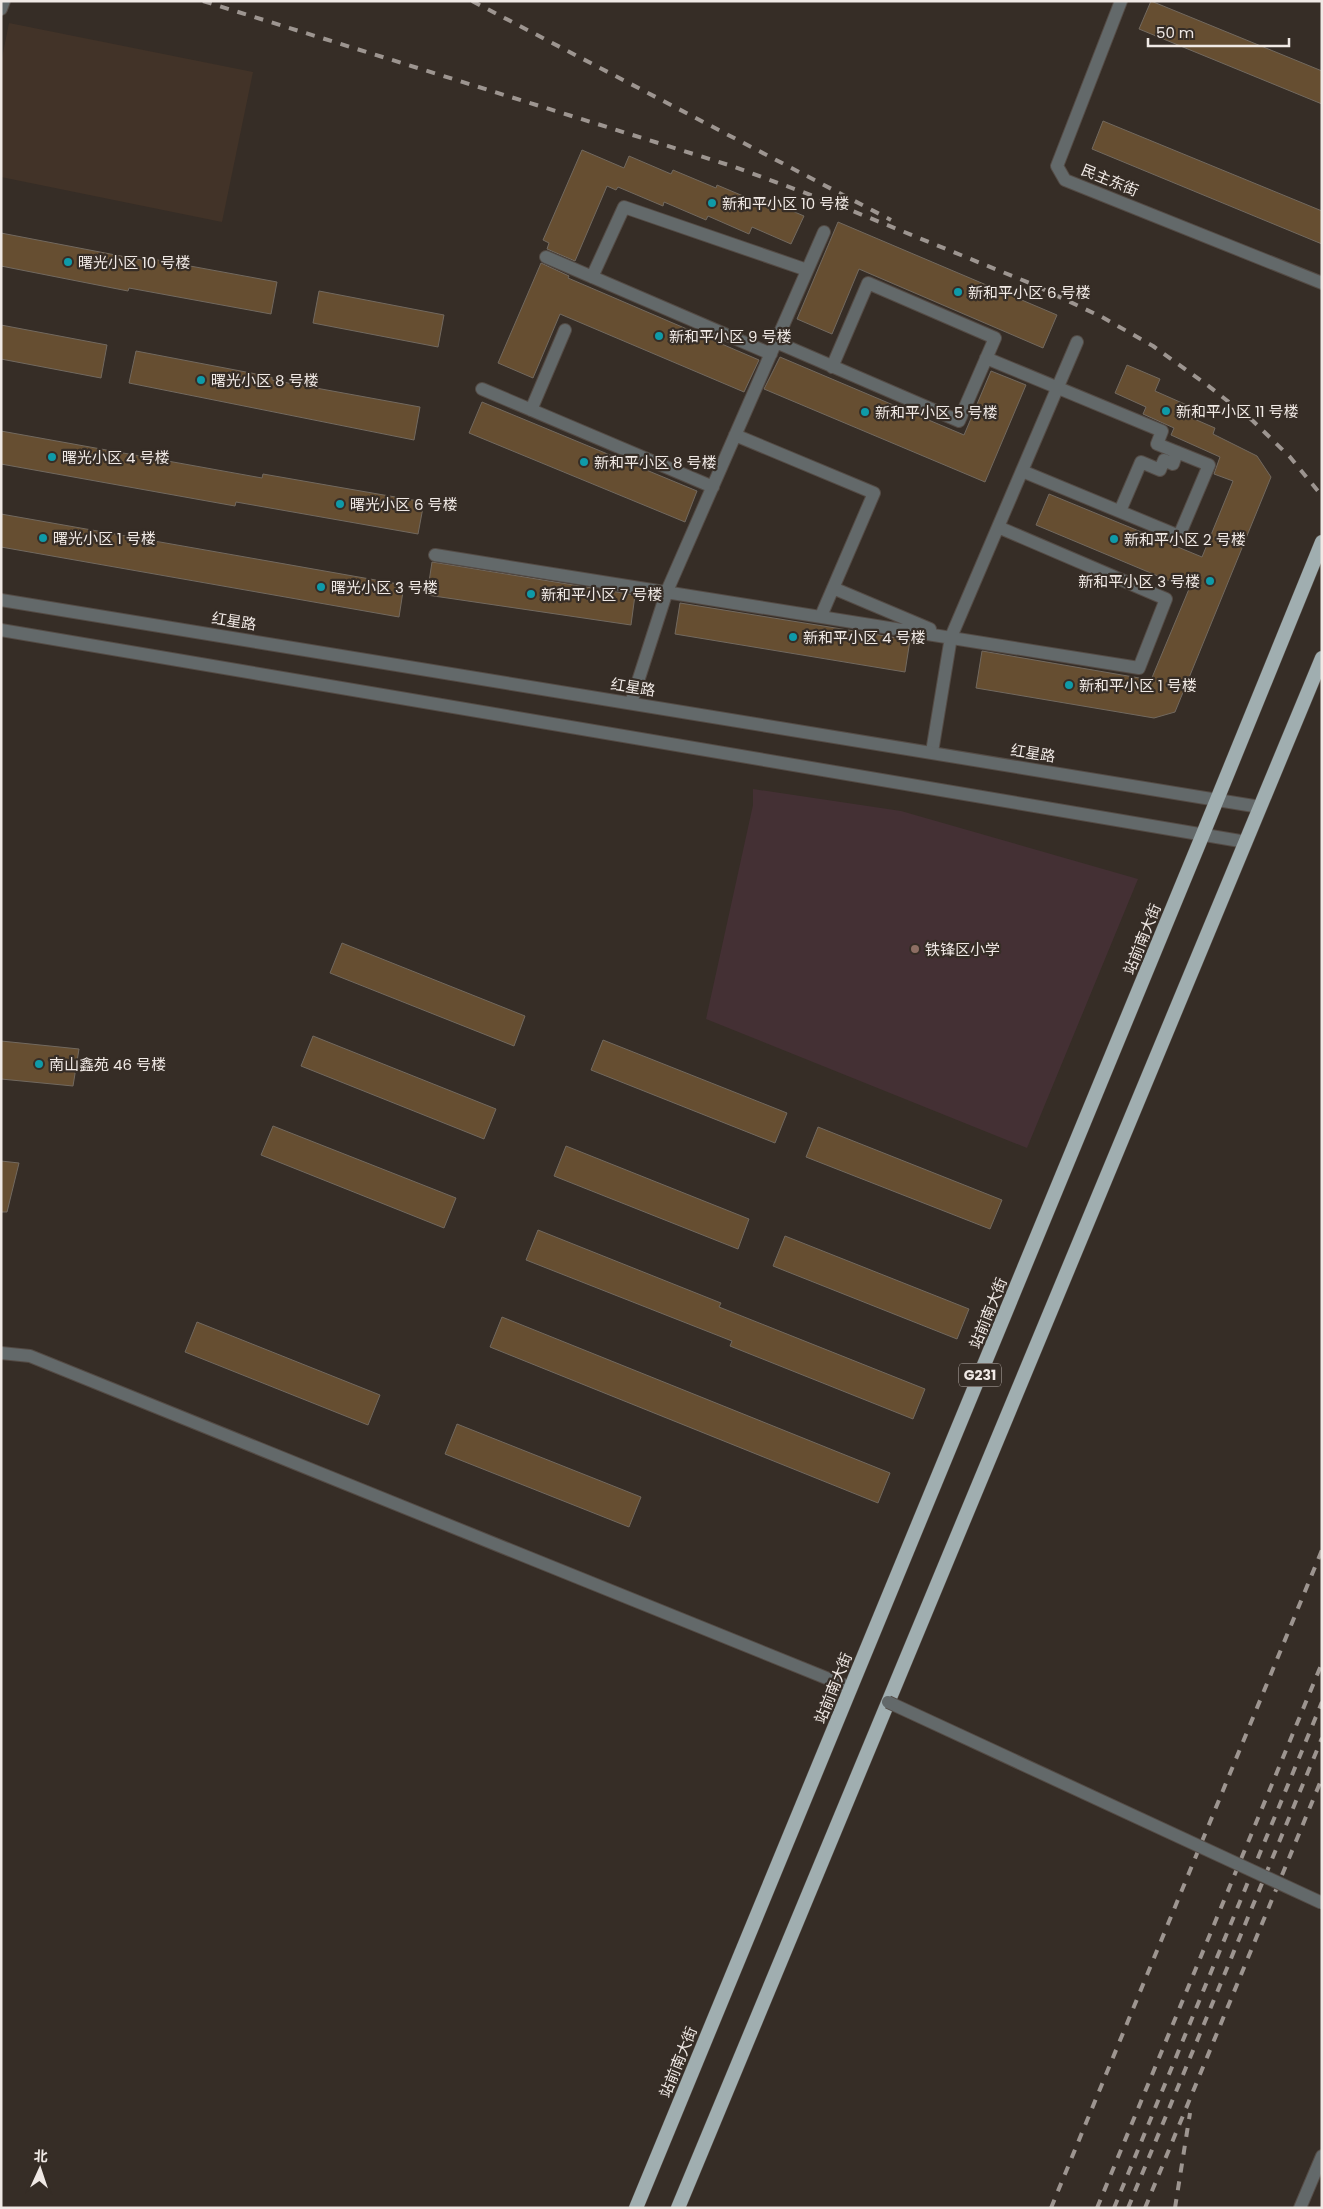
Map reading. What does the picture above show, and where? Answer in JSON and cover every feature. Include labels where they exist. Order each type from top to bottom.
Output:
[{"type":"highway","name":"站前南大街","points":[[636,2208],[1322,542]]},
{"type":"highway","name":"G231","points":[[678,2208],[1322,658]]},
{"type":"street","points":[[1,9],[4,1]]},
{"type":"street","name":"民主东街","points":[[1121,1],[1057,166],[1065,180],[1322,283]]},
{"type":"street","points":[[592,277],[624,207],[807,270]]},
{"type":"street","points":[[632,703],[667,591],[824,232]]},
{"type":"street","points":[[546,257],[773,348],[832,367],[959,421],[995,338],[868,283],[832,367]]},
{"type":"street","points":[[531,410],[566,330]]},
{"type":"street","points":[[932,752],[951,638],[1077,342]]},
{"type":"street","points":[[986,358],[1162,431],[1157,444],[1209,465],[1180,536],[1022,471]]},
{"type":"street","points":[[482,389],[713,487]]},
{"type":"street","points":[[735,435],[874,493],[821,616]]},
{"type":"street","points":[[1120,511],[1140,462],[1160,470],[1164,460],[1172,464],[1177,452]]},
{"type":"street","points":[[436,555],[1139,668],[1166,599],[998,527]]},
{"type":"street","points":[[833,588],[951,638]]},
{"type":"street","name":"红星路","points":[[1,600],[1260,807]]},
{"type":"street","points":[[1,630],[1246,842]]},
{"type":"street","points":[[1,1353],[30,1356],[850,1688]]},
{"type":"street","points":[[888,1702],[1322,1902]]},
{"type":"street","points":[[1300,2208],[1322,2156]]},
{"type":"shaded area","points":[[9,23],[253,72],[222,222],[1,177],[1,63]]},
{"type":"shaded area","name":"铁锋区小学","points":[[753,789],[901,811],[1138,879],[1027,1148],[706,1019],[753,805]]},
{"type":"building","points":[[1151,1],[1322,71],[1322,104],[1139,29]]},
{"type":"building","points":[[1103,121],[1322,211],[1322,244],[1092,149]]},
{"type":"building","name":"新和平小区 10 号楼","points":[[582,150],[624,168],[629,156],[671,174],[673,170],[716,188],[717,185],[760,203],[762,198],[804,216],[791,244],[752,227],[749,234],[708,216],[706,220],[664,202],[663,206],[618,187],[616,190],[607,186],[575,261],[547,249],[549,243],[543,240]]},
{"type":"building","name":"新和平小区 6 号楼","points":[[838,222],[1057,315],[1043,348],[859,269],[832,334],[797,319]]},
{"type":"building","points":[[1,233],[152,262],[152,259],[277,282],[271,314],[129,288],[128,291],[1,266]]},
{"type":"building","name":"新和平小区 9 号楼","points":[[541,263],[569,276],[568,278],[759,360],[744,392],[560,314],[533,378],[498,363]]},
{"type":"building","points":[[319,291],[444,315],[438,347],[313,323]]},
{"type":"building","points":[[1,325],[107,345],[101,378],[1,359]]},
{"type":"building","points":[[136,351],[272,377],[272,380],[420,407],[414,440],[129,383]]},
{"type":"building","name":"新和平小区 5 号楼","points":[[780,357],[964,435],[991,371],[1026,385],[985,482],[764,389]]},
{"type":"building","points":[[1127,365],[1160,379],[1155,391],[1189,406],[1185,415],[1215,428],[1213,434],[1257,456],[1271,477],[1175,712],[1154,718],[976,688],[982,651],[1151,680],[1189,589],[1036,525],[1049,494],[1202,557],[1233,481],[1214,474],[1220,457],[1171,435],[1174,428],[1143,414],[1146,407],[1115,393]]},
{"type":"building","name":"新和平小区 8 号楼","points":[[482,402],[697,491],[685,522],[469,433]]},
{"type":"building","points":[[1,431],[262,478],[263,474],[424,502],[418,534],[236,502],[235,506],[1,464]]},
{"type":"building","points":[[1,514],[404,585],[399,617],[1,547]]},
{"type":"building","name":"新和平小区 7 号楼","points":[[432,562],[635,595],[631,625],[427,595]]},
{"type":"building","name":"新和平小区 4 号楼","points":[[680,603],[910,640],[905,672],[675,634]]},
{"type":"building","points":[[342,943],[525,1016],[514,1046],[330,973]]},
{"type":"building","points":[[313,1036],[496,1109],[484,1139],[301,1066]]},
{"type":"building","points":[[603,1040],[787,1113],[775,1143],[591,1070]]},
{"type":"building","name":"南山鑫苑 46 号楼","points":[[1,1041],[79,1049],[73,1086],[1,1079]]},
{"type":"building","points":[[273,1126],[456,1198],[444,1228],[261,1155]]},
{"type":"building","points":[[818,1127],[1002,1200],[990,1229],[806,1157]]},
{"type":"building","points":[[566,1146],[749,1219],[738,1249],[554,1176]]},
{"type":"building","points":[[1,1161],[19,1163],[7,1212],[1,1212]]},
{"type":"building","points":[[538,1230],[721,1303],[719,1307],[925,1389],[913,1419],[730,1346],[732,1341],[526,1260]]},
{"type":"building","points":[[785,1236],[969,1309],[957,1339],[773,1266]]},
{"type":"building","points":[[502,1317],[890,1473],[878,1503],[490,1347]]},
{"type":"building","points":[[197,1322],[380,1395],[368,1425],[185,1352]]},
{"type":"building","points":[[457,1424],[641,1497],[629,1527],[445,1454]]},
{"type":"railway","points":[[203,1],[732,166],[838,205],[1032,284],[1102,317],[1153,346],[1206,384],[1253,421],[1290,457],[1322,496]]},
{"type":"railway","points":[[472,1],[891,220]]},
{"type":"railway","points":[[1051,2208],[1322,1550]]},
{"type":"railway","points":[[1097,2208],[1322,1663]]},
{"type":"railway","points":[[1114,2208],[1322,1702]]},
{"type":"railway","points":[[1128,2208],[1322,1738]]},
{"type":"railway","points":[[1145,2208],[1322,1778]]},
{"type":"railway","points":[[1175,2208],[1190,2113]]},
{"type":"place","name":"新和平小区 10 号楼","points":[[712,203]]},
{"type":"place","name":"曙光小区 10 号楼","points":[[68,262]]},
{"type":"place","name":"新和平小区 6 号楼","points":[[958,292]]},
{"type":"place","name":"新和平小区 9 号楼","points":[[659,336]]},
{"type":"place","name":"曙光小区 8 号楼","points":[[201,380]]},
{"type":"place","name":"新和平小区 11 号楼","points":[[1166,411]]},
{"type":"place","name":"新和平小区 5 号楼","points":[[865,412]]},
{"type":"place","name":"曙光小区 4 号楼","points":[[52,457]]},
{"type":"place","name":"新和平小区 8 号楼","points":[[584,462]]},
{"type":"place","name":"曙光小区 6 号楼","points":[[340,504]]},
{"type":"place","name":"曙光小区 1 号楼","points":[[43,538]]},
{"type":"place","name":"新和平小区 2 号楼","points":[[1114,539]]},
{"type":"place","name":"新和平小区 3 号楼","points":[[1210,581]]},
{"type":"place","name":"曙光小区 3 号楼","points":[[321,587]]},
{"type":"place","name":"新和平小区 7 号楼","points":[[531,594]]},
{"type":"place","name":"新和平小区 4 号楼","points":[[793,637]]},
{"type":"place","name":"新和平小区 1 号楼","points":[[1069,685]]},
{"type":"place","name":"铁锋区小学","points":[[915,949]]},
{"type":"place","name":"南山鑫苑 46 号楼","points":[[39,1064]]}]
